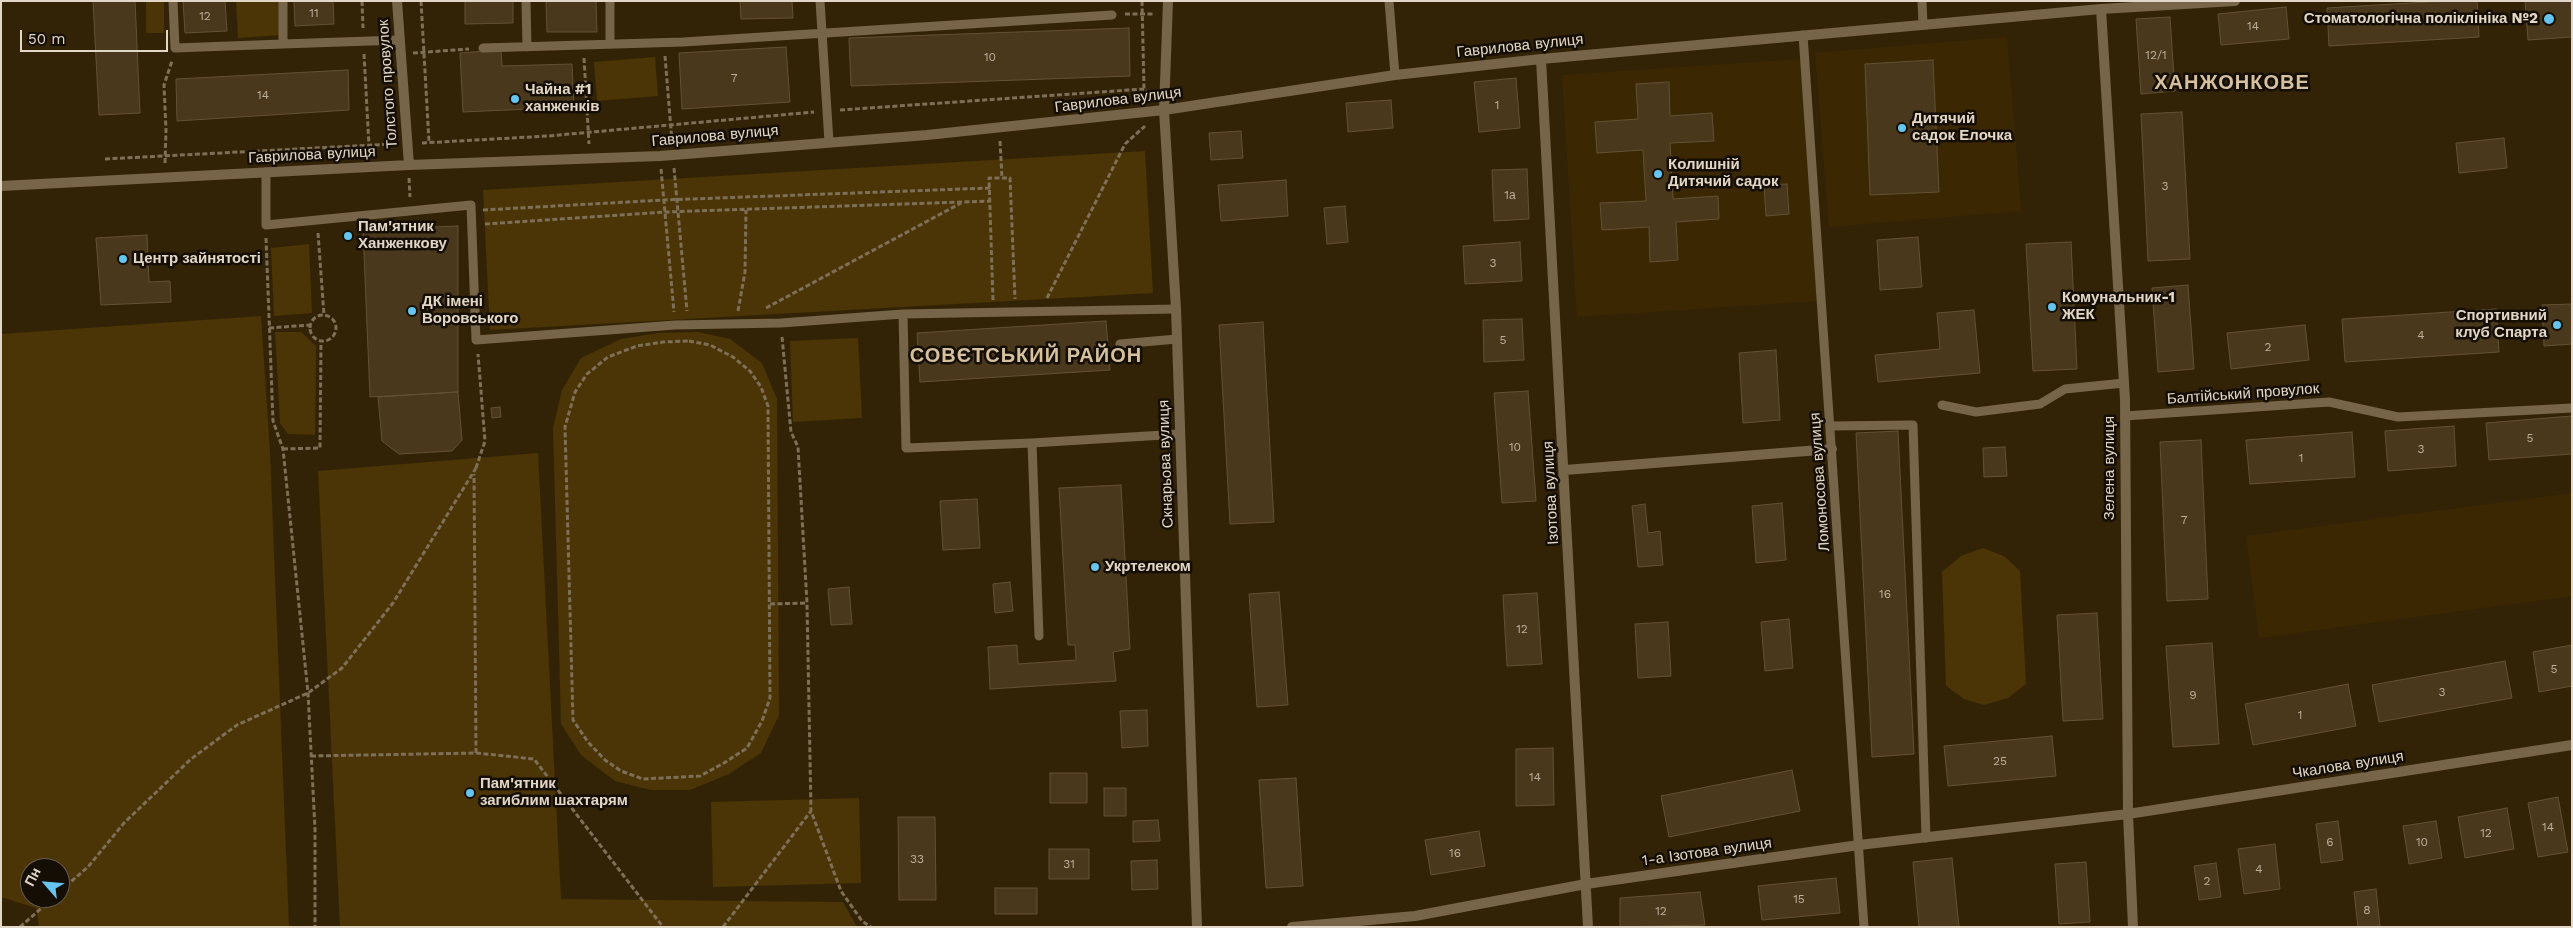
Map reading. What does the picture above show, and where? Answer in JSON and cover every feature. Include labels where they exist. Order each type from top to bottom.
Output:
[{"type":"street","name":"Толстого провулок","points":[[397,1],[399,54],[409,165]]},
{"type":"street","name":"Скнарьова вулиця","points":[[1168,1],[1164,110],[1176,309],[1197,927]]},
{"type":"street","name":"Гаврилова вулиця","points":[[1,186],[409,165],[660,156],[999,129],[1164,110],[1395,75],[1542,59],[2101,9],[2118,5],[2235,1]]},
{"type":"street","name":"Зелена вулиця","points":[[2101,9],[2124,383],[2128,814],[2133,927]]},
{"type":"street","name":"Ізотова вулиця","points":[[1542,59],[1588,927]]},
{"type":"street","points":[[1565,470],[1832,449]]},
{"type":"street","name":"Чкалова вулиця","points":[[2128,814],[2572,745]]},
{"type":"street","name":"1-а Ізотова вулиця","points":[[1292,927],[1415,916],[1586,884],[1859,845],[2128,814]]},
{"type":"lane","points":[[173,1],[175,48],[398,40]]},
{"type":"lane","points":[[282,1],[283,44]]},
{"type":"lane","points":[[526,1],[527,47]]},
{"type":"lane","points":[[610,1],[610,44]]},
{"type":"lane","points":[[820,1],[829,142]]},
{"type":"lane","points":[[1389,1],[1395,75]]},
{"type":"lane","points":[[1922,1],[1922,25]]},
{"type":"lane","points":[[482,48],[663,42],[1112,15]]},
{"type":"lane","name":"Ломоносова вулиця","points":[[1803,35],[1864,927]]},
{"type":"lane","points":[[266,172],[266,225],[471,205],[476,340],[688,324],[781,324],[902,314],[993,314],[1176,309]]},
{"type":"lane","points":[[902,314],[906,448],[1032,444],[1180,434]]},
{"type":"lane","points":[[1120,344],[1177,339]]},
{"type":"lane","points":[[1942,405],[1976,412],[2040,404],[2065,389],[2124,383]]},
{"type":"lane","name":"Балтійський провулок","points":[[2125,416],[2329,402],[2398,417],[2572,408]]},
{"type":"lane","points":[[1830,426],[1913,425],[1926,838]]},
{"type":"lane","points":[[1032,444],[1039,636]]},
{"type":"path","points":[[362,1],[369,146]]},
{"type":"path","points":[[421,1],[429,142]]},
{"type":"path","points":[[1040,312],[1125,144],[1164,110],[1144,89],[1142,1]]},
{"type":"path","points":[[1112,15],[1168,13]]},
{"type":"path","points":[[663,42],[680,212],[688,324]]},
{"type":"path","points":[[583,45],[590,159]]},
{"type":"path","points":[[164,177],[164,85],[175,48]]},
{"type":"path","points":[[399,54],[482,48]]},
{"type":"path","points":[[548,136],[826,111],[1144,89]]},
{"type":"path","points":[[105,159],[295,150]]},
{"type":"path","points":[[1001,154],[1002,178]]},
{"type":"path","points":[[660,156],[676,325]]},
{"type":"path","points":[[409,165],[410,210]]},
{"type":"path","points":[[993,314],[989,178],[1010,178],[1015,312]]},
{"type":"path","points":[[471,211],[664,200],[990,188]]},
{"type":"path","points":[[472,225],[666,212],[991,202]]},
{"type":"path","points":[[762,310],[961,203]]},
{"type":"path","points":[[736,324],[745,272],[746,210]]},
{"type":"path","points":[[318,221],[324,315]]},
{"type":"path","points":[[266,225],[272,421],[283,449],[308,693],[315,829],[315,927]]},
{"type":"path","points":[[324,315],[334,321],[336,329],[330,339],[321,341],[313,337],[310,324],[315,317],[324,315]]},
{"type":"path","points":[[269,328],[310,324]]},
{"type":"path","points":[[781,324],[791,432],[798,447],[807,604],[811,811],[841,891],[862,921],[871,927]]},
{"type":"path","points":[[476,340],[485,441],[472,478],[476,753]]},
{"type":"path","points":[[283,449],[320,448],[321,341]]},
{"type":"path","points":[[689,341],[710,345],[733,357],[750,371],[761,387],[768,406],[770,604],[770,698],[762,722],[747,748],[700,776],[643,780],[621,771],[604,760],[588,742],[573,720],[565,427],[575,392],[588,374],[608,357],[637,346],[663,342],[689,341]]},
{"type":"path","points":[[70,882],[88,867],[124,822],[190,759],[236,726],[308,693],[342,668],[393,603],[476,468]]},
{"type":"path","points":[[770,604],[807,604]]},
{"type":"path","points":[[311,756],[476,753],[534,759],[663,927]]},
{"type":"path","points":[[723,927],[811,811]]},
{"type":"path","points":[[20,927],[42,908]]},
{"type":"shaded area","points":[[146,1],[164,1],[164,33],[146,33]]},
{"type":"shaded area","points":[[236,1],[280,1],[282,35],[238,38]]},
{"type":"shaded area","points":[[2007,37],[2021,211],[1829,227],[1815,53]]},
{"type":"shaded area","points":[[655,57],[658,96],[597,101],[594,62]]},
{"type":"shaded area","points":[[1801,59],[1817,301],[1577,317],[1562,75]]},
{"type":"shaded area","points":[[1145,151],[1153,293],[490,330],[483,190]]},
{"type":"shaded area","points":[[309,244],[312,313],[274,316],[271,248]]},
{"type":"shaded area","points":[[261,316],[270,452],[289,927],[39,927],[36,908],[70,908],[70,858],[20,858],[20,903],[1,897],[1,334]]},
{"type":"shaded area","points":[[275,332],[301,332],[316,346],[315,435],[288,434],[280,423]]},
{"type":"shaded area","points":[[698,332],[730,339],[762,363],[777,399],[779,715],[761,753],[729,774],[690,790],[651,790],[615,781],[581,755],[561,724],[553,428],[562,390],[581,358],[621,339],[658,333]]},
{"type":"shaded area","points":[[858,338],[862,418],[793,422],[790,341]]},
{"type":"shaded area","points":[[538,453],[561,899],[843,902],[857,927],[340,927],[318,471]]},
{"type":"shaded area","points":[[2572,493],[2572,596],[2259,638],[2246,536]]},
{"type":"shaded area","points":[[1983,548],[2004,556],[2020,571],[2026,684],[2008,698],[1984,705],[1964,699],[1946,686],[1942,572],[1961,556]]},
{"type":"shaded area","points":[[859,798],[861,883],[713,887],[711,802]]},
{"type":"building","points":[[93,1],[135,1],[140,113],[99,115]]},
{"type":"building","points":[[183,1],[225,1],[227,31],[185,33]]},
{"type":"building","points":[[294,1],[333,1],[334,24],[295,26]]},
{"type":"building","points":[[465,1],[513,1],[513,23],[465,24]]},
{"type":"building","points":[[546,1],[596,1],[597,32],[547,32]]},
{"type":"building","points":[[740,1],[792,1],[793,18],[741,19]]},
{"type":"building","points":[[2444,1],[2477,1],[2479,37],[2329,46],[2327,8]]},
{"type":"building","name":"Стоматологічна поліклініка №2","points":[[2525,1],[2572,1],[2572,37],[2528,40]]},
{"type":"building","points":[[2286,7],[2289,39],[2221,45],[2218,14]]},
{"type":"building","points":[[2170,17],[2175,91],[2141,94],[2136,19]]},
{"type":"building","points":[[1129,28],[1130,76],[851,86],[849,38]]},
{"type":"building","points":[[786,47],[790,102],[682,109],[679,53]]},
{"type":"building","points":[[501,50],[502,66],[572,64],[574,107],[463,112],[460,53]]},
{"type":"building","name":"Дитячий садок Елочка","points":[[1933,60],[1939,192],[1870,195],[1865,64]]},
{"type":"building","points":[[348,70],[349,110],[177,121],[176,79]]},
{"type":"building","points":[[1516,78],[1520,128],[1479,132],[1474,82]]},
{"type":"building","name":"Колишній Дитячий садок","points":[[1669,82],[1670,116],[1712,113],[1714,141],[1670,143],[1673,199],[1718,196],[1719,219],[1676,222],[1678,260],[1650,262],[1649,227],[1602,230],[1600,203],[1646,201],[1643,150],[1597,153],[1595,122],[1638,119],[1636,84]]},
{"type":"building","points":[[1391,100],[1393,128],[1348,132],[1346,103]]},
{"type":"building","points":[[2182,112],[2190,259],[2148,261],[2141,114]]},
{"type":"building","points":[[1241,131],[1243,158],[1211,160],[1209,133]]},
{"type":"building","points":[[2504,138],[2507,168],[2459,173],[2456,143]]},
{"type":"building","points":[[1527,169],[1529,219],[1494,221],[1492,170]]},
{"type":"building","points":[[1286,180],[1288,216],[1221,221],[1218,185]]},
{"type":"building","points":[[1787,184],[1789,214],[1766,216],[1764,185]]},
{"type":"building","points":[[1345,206],[1348,242],[1327,244],[1324,208]]},
{"type":"building","name":"ДК імені Воровського","points":[[458,226],[458,392],[370,397],[363,230]]},
{"type":"building","name":"Центр зайнятості","points":[[147,235],[149,282],[170,281],[171,302],[101,305],[96,238]]},
{"type":"building","points":[[1918,237],[1922,287],[1880,290],[1877,240]]},
{"type":"building","points":[[1520,242],[1522,281],[1465,284],[1463,246]]},
{"type":"building","name":"Комунальник-1 ЖЕК","points":[[2071,242],[2077,369],[2033,371],[2026,244]]},
{"type":"building","points":[[2188,285],[2194,369],[2158,372],[2152,288]]},
{"type":"building","name":"Спортивний клуб Спарта","points":[[2572,304],[2572,344],[2544,346],[2542,305]]},
{"type":"building","points":[[2496,309],[2499,352],[2345,362],[2342,319]]},
{"type":"building","points":[[1974,310],[1980,373],[1878,382],[1875,355],[1940,349],[1937,313]]},
{"type":"building","points":[[1522,319],[1524,360],[1484,362],[1483,320]]},
{"type":"building","points":[[1106,321],[1110,370],[920,382],[917,333]]},
{"type":"building","points":[[1263,322],[1274,522],[1230,524],[1219,325]]},
{"type":"building","points":[[2305,325],[2309,360],[2231,369],[2227,333]]},
{"type":"building","points":[[1776,350],[1780,420],[1743,423],[1739,353]]},
{"type":"building","points":[[1528,391],[1536,501],[1502,503],[1494,393]]},
{"type":"building","points":[[458,392],[462,440],[452,451],[399,454],[382,441],[378,397]]},
{"type":"building","points":[[500,407],[501,417],[492,418],[491,408]]},
{"type":"building","points":[[2572,416],[2572,454],[2489,460],[2486,423]]},
{"type":"building","points":[[2454,426],[2456,466],[2388,471],[2385,431]]},
{"type":"building","points":[[1898,431],[1914,754],[1872,757],[1856,433]]},
{"type":"building","points":[[2352,432],[2355,477],[2250,484],[2246,440]]},
{"type":"building","points":[[2201,440],[2208,599],[2167,601],[2160,442]]},
{"type":"building","points":[[2005,447],[2007,476],[1984,477],[1983,448]]},
{"type":"building","name":"Укртелеком","points":[[1121,485],[1130,649],[1113,652],[1116,681],[990,689],[988,647],[1017,645],[1018,664],[1076,660],[1075,645],[1068,645],[1059,488]]},
{"type":"building","points":[[977,499],[980,548],[943,550],[940,501]]},
{"type":"building","points":[[1782,503],[1786,560],[1756,563],[1752,506]]},
{"type":"building","points":[[1645,504],[1648,533],[1660,531],[1663,565],[1638,567],[1632,506]]},
{"type":"building","points":[[1010,582],[1013,611],[995,613],[993,584]]},
{"type":"building","points":[[849,587],[852,624],[831,625],[828,589]]},
{"type":"building","points":[[1279,592],[1288,705],[1257,707],[1249,594]]},
{"type":"building","points":[[1537,593],[1542,664],[1507,666],[1503,595]]},
{"type":"building","points":[[2097,613],[2103,719],[2063,721],[2057,615]]},
{"type":"building","points":[[1789,619],[1793,668],[1765,671],[1761,622]]},
{"type":"building","points":[[1668,622],[1671,676],[1638,678],[1635,624]]},
{"type":"building","points":[[2212,643],[2219,744],[2173,747],[2166,646]]},
{"type":"building","points":[[2572,645],[2572,686],[2539,692],[2533,652]]},
{"type":"building","points":[[2505,661],[2512,698],[2379,722],[2372,685]]},
{"type":"building","points":[[2348,684],[2356,726],[2253,745],[2245,704]]},
{"type":"building","points":[[1147,710],[1148,746],[1122,748],[1120,711]]},
{"type":"building","points":[[2052,736],[2056,776],[1948,786],[1944,746]]},
{"type":"building","points":[[1553,748],[1554,805],[1516,806],[1516,749]]},
{"type":"building","points":[[1792,770],[1800,811],[1669,837],[1661,796]]},
{"type":"building","points":[[1050,773],[1087,773],[1087,803],[1050,803]]},
{"type":"building","points":[[1296,778],[1303,886],[1266,888],[1259,780]]},
{"type":"building","points":[[1104,788],[1126,788],[1126,816],[1104,816]]},
{"type":"building","points":[[2558,797],[2568,852],[2538,857],[2528,803]]},
{"type":"building","points":[[2507,808],[2514,849],[2465,858],[2458,817]]},
{"type":"building","points":[[898,817],[935,817],[936,900],[899,900]]},
{"type":"building","points":[[1158,820],[1160,841],[1133,842],[1133,821]]},
{"type":"building","points":[[2338,821],[2343,860],[2321,863],[2316,824]]},
{"type":"building","points":[[2436,821],[2442,858],[2409,864],[2403,826]]},
{"type":"building","points":[[1479,831],[1485,866],[1431,875],[1425,840]]},
{"type":"building","points":[[2275,844],[2280,889],[2244,894],[2238,849]]},
{"type":"building","points":[[1049,849],[1089,849],[1089,879],[1049,879]]},
{"type":"building","points":[[1952,858],[1959,927],[1919,927],[1913,862]]},
{"type":"building","points":[[1157,860],[1158,889],[1132,890],[1131,861]]},
{"type":"building","points":[[2086,862],[2090,922],[2059,924],[2055,864]]},
{"type":"building","points":[[2216,863],[2221,897],[2199,900],[2194,866]]},
{"type":"building","points":[[1836,878],[1840,913],[1762,920],[1758,886]]},
{"type":"building","points":[[995,888],[1037,888],[1037,914],[995,914]]},
{"type":"building","points":[[2376,889],[2380,927],[2358,927],[2354,892]]},
{"type":"building","points":[[1700,892],[1705,925],[1620,927],[1620,898]]},
{"type":"place","name":"Стоматологічна поліклініка №2","points":[[2549,19]]},
{"type":"place","name":"Чайна #1 ханженків","points":[[515,99]]},
{"type":"place","name":"Дитячий садок Елочка","points":[[1902,128]]},
{"type":"place","name":"Колишній Дитячий садок","points":[[1658,174]]},
{"type":"place","name":"Пам'ятник Ханженкову","points":[[348,236]]},
{"type":"place","name":"Центр зайнятості","points":[[123,259]]},
{"type":"place","name":"Комунальник-1 ЖЕК","points":[[2052,307]]},
{"type":"place","name":"ДК імені Воровського","points":[[412,311]]},
{"type":"place","name":"Спортивний клуб Спарта","points":[[2557,325]]},
{"type":"place","name":"Укртелеком","points":[[1095,567]]},
{"type":"place","name":"Пам'ятник загиблим шахтарям","points":[[470,793]]},
{"type":"district","name":"ХАНЖОНКОВЕ","points":[[2232,83]]},
{"type":"district","name":"СОВЄТСЬКИЙ РАЙОН","points":[[1026,356]]}]
